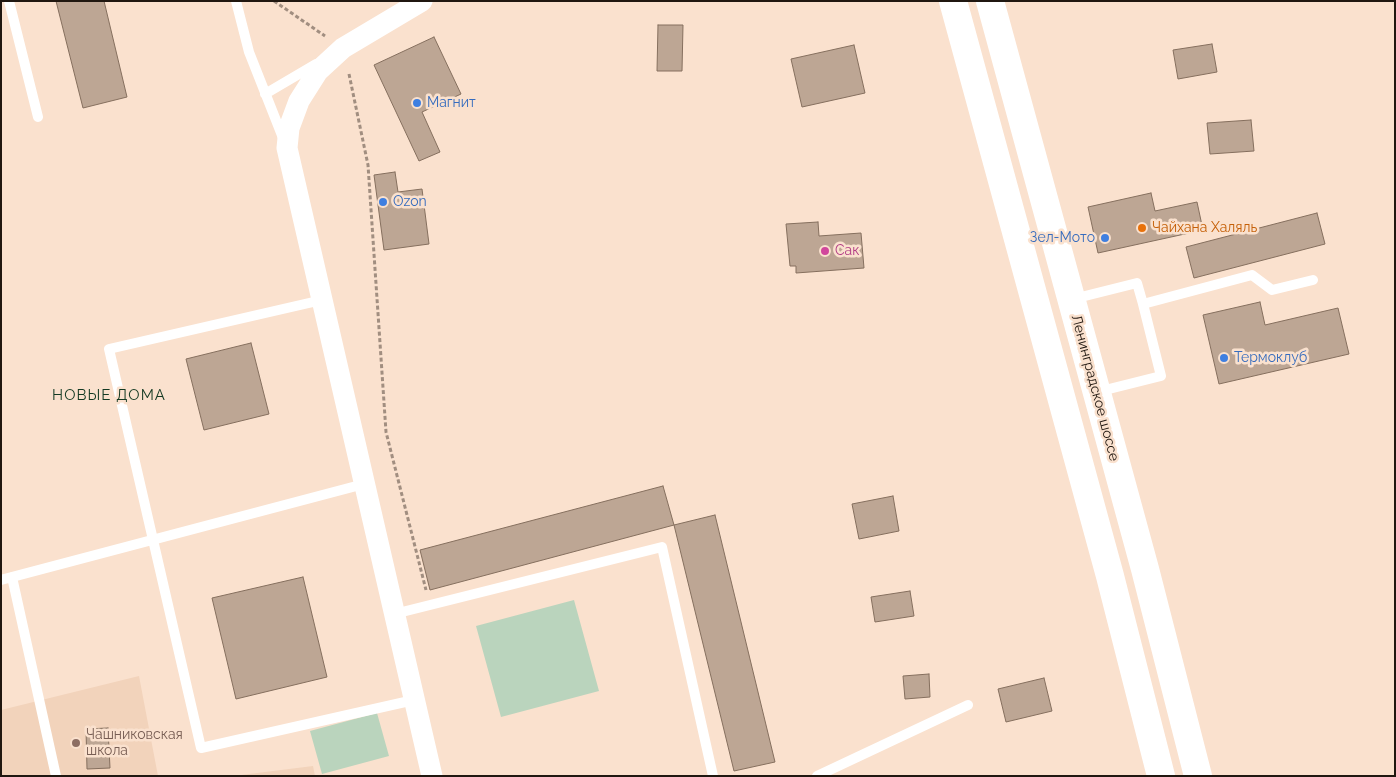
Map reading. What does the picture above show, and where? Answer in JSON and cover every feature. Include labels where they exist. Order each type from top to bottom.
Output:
[{"type":"highway","points":[[954,1],[1110,576],[1161,776]]},
{"type":"highway","name":"Ленинградское шоссе","points":[[990,1],[1145,569],[1198,776]]},
{"type":"street","points":[[422,1],[343,48],[318,71],[305,90],[289,128],[287,148],[432,776]]},
{"type":"lane","points":[[9,1],[38,117]]},
{"type":"lane","points":[[236,1],[249,52],[287,148]]},
{"type":"lane","points":[[265,94],[343,48]]},
{"type":"lane","points":[[1143,304],[1252,275],[1272,290],[1313,280]]},
{"type":"lane","points":[[1070,299],[1138,283],[1161,376],[1096,392]]},
{"type":"lane","points":[[322,300],[109,349],[201,748],[414,700]]},
{"type":"lane","points":[[56,776],[6,578],[364,484]]},
{"type":"lane","points":[[394,614],[662,547],[713,776]]},
{"type":"lane","points":[[818,776],[968,705]]},
{"type":"path","points":[[274,1],[343,48],[368,165],[386,432],[430,605]]},
{"type":"shaded area","name":"Чашниковская школа","points":[[139,676],[158,776],[1,776],[1,710]]},
{"type":"shaded area","points":[[313,766],[315,776],[233,776]]},
{"type":"green space","points":[[574,600],[599,691],[501,717],[476,626]]},
{"type":"green space","points":[[377,713],[389,756],[322,774],[310,731]]},
{"type":"building","points":[[56,1],[104,1],[127,97],[83,108]]},
{"type":"building","points":[[658,25],[683,25],[682,71],[657,71]]},
{"type":"building","name":"Магнит","points":[[434,37],[461,94],[422,112],[440,152],[419,161],[374,65]]},
{"type":"building","points":[[1212,44],[1217,72],[1178,79],[1173,50]]},
{"type":"building","points":[[854,45],[865,93],[802,107],[791,59]]},
{"type":"building","points":[[1251,120],[1254,151],[1210,154],[1207,123]]},
{"type":"building","points":[[395,172],[398,192],[422,189],[429,244],[384,250],[374,175]]},
{"type":"building","points":[[1151,193],[1155,211],[1197,202],[1203,230],[1098,253],[1088,207]]},
{"type":"building","points":[[1317,213],[1325,244],[1194,278],[1186,247]]},
{"type":"building","name":"Сак","points":[[818,222],[819,236],[861,233],[864,268],[796,273],[796,266],[790,266],[786,224]]},
{"type":"building","points":[[1260,302],[1265,325],[1338,308],[1349,354],[1219,384],[1203,315]]},
{"type":"building","points":[[251,343],[269,414],[204,430],[186,359]]},
{"type":"building","points":[[663,486],[674,525],[430,590],[420,550]]},
{"type":"building","points":[[893,496],[899,531],[859,539],[852,504]]},
{"type":"building","points":[[715,515],[775,762],[734,771],[674,525]]},
{"type":"building","points":[[303,577],[327,677],[236,699],[212,598]]},
{"type":"building","points":[[910,591],[914,616],[875,622],[871,597]]},
{"type":"building","points":[[929,674],[930,697],[905,699],[903,676]]},
{"type":"building","points":[[1044,678],[1052,711],[1006,722],[998,689]]},
{"type":"building","points":[[108,728],[110,768],[87,769],[86,729]]},
{"type":"place","name":"Магнит","points":[[417,103]]},
{"type":"place","name":"Ozon","points":[[383,202]]},
{"type":"place","name":"Чайхана Халяль","points":[[1142,228]]},
{"type":"place","name":"Зел-Мото","points":[[1105,238]]},
{"type":"place","name":"Сак","points":[[825,251]]},
{"type":"place","name":"Термоклуб","points":[[1224,358]]},
{"type":"place","name":"Чашниковская школа","points":[[76,743]]},
{"type":"district","name":"НОВЫЕ ДОМА","points":[[109,395]]}]
